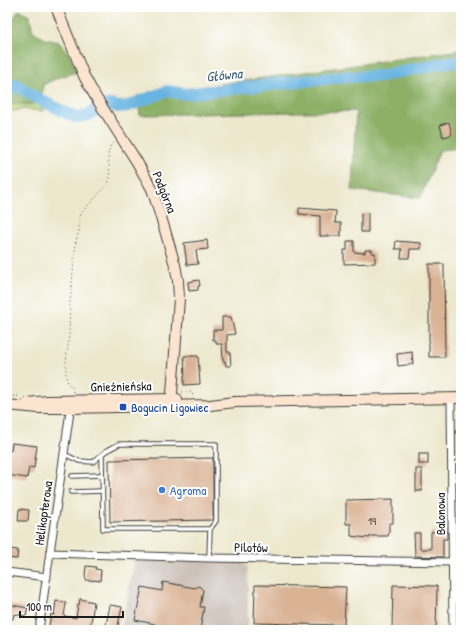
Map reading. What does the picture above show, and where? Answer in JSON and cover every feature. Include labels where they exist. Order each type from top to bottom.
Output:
[{"type":"main road","name":"Podgórna","points":[[56,7],[84,76],[145,175],[152,189],[164,227],[177,276],[179,299],[174,373],[174,399]]},
{"type":"main road","name":"Gnieźnieńska","points":[[174,399],[210,405],[234,402],[456,398]]},
{"type":"main road","name":"Gnieźnieńska","points":[[7,402],[37,401],[71,404],[174,399],[209,399],[234,402]]},
{"type":"street","name":"Balonowa","points":[[453,630],[452,562],[456,398]]},
{"type":"street","name":"Helikopterowa","points":[[39,630],[71,404]]},
{"type":"street","name":"Pilotów","points":[[50,553],[209,558],[452,562]]},
{"type":"street","points":[[7,572],[46,577]]},
{"type":"lane","points":[[64,454],[79,461],[93,462],[106,451],[119,444],[216,444],[216,521],[210,530],[209,558]]},
{"type":"lane","points":[[102,455],[103,529],[210,530]]},
{"type":"lane","points":[[72,476],[102,475]]},
{"type":"lane","points":[[71,492],[102,490]]},
{"type":"path","points":[[71,404],[73,388],[68,384],[66,376],[66,362],[69,336],[70,301],[76,241],[79,230],[79,219],[89,203],[107,185],[110,179],[109,149],[111,144],[122,138]]},
{"type":"path","points":[[174,399],[192,392],[193,399]]},
{"type":"path","points":[[7,402],[22,396]]},
{"type":"shaded area","points":[[135,559],[242,561],[248,568],[248,630],[121,630]]},
{"type":"green space","points":[[19,10],[29,16],[33,31],[45,39],[59,42],[69,54],[77,72],[57,78],[43,85],[41,103],[7,103],[7,27]]},
{"type":"green space","points":[[461,50],[461,148],[440,150],[420,198],[352,190],[356,111],[140,115],[137,96]]},
{"type":"green space","points":[[7,103],[41,103],[43,111],[24,109],[7,112]]},
{"type":"building","points":[[449,122],[452,135],[443,137],[440,125]]},
{"type":"building","points":[[299,208],[336,211],[335,223],[341,223],[341,236],[320,236],[320,216],[299,214]]},
{"type":"building","points":[[368,213],[368,232],[361,232],[361,214]]},
{"type":"building","points":[[207,240],[208,249],[196,250],[198,264],[187,265],[184,243]]},
{"type":"building","points":[[347,241],[354,241],[354,252],[365,253],[365,250],[372,250],[372,253],[375,253],[375,263],[344,264],[344,250],[347,250]]},
{"type":"building","points":[[396,241],[421,243],[421,249],[410,249],[409,258],[401,258],[402,249],[395,249]]},
{"type":"building","points":[[429,264],[444,264],[445,357],[429,357]]},
{"type":"building","points":[[199,280],[200,286],[198,286],[198,290],[189,291],[188,282]]},
{"type":"building","points":[[222,317],[231,317],[235,334],[227,335],[227,352],[230,352],[231,366],[226,366],[225,361],[223,361],[222,344],[216,344],[216,340],[213,340],[213,330],[222,330]]},
{"type":"building","points":[[412,352],[413,364],[398,366],[397,354]]},
{"type":"building","points":[[184,356],[198,356],[200,384],[184,385]]},
{"type":"building","points":[[12,443],[37,446],[34,468],[29,467],[27,478],[7,475],[7,451],[11,451]]},
{"type":"building","points":[[419,454],[428,454],[428,464],[419,464]]},
{"type":"building","name":"Agroma","points":[[213,458],[213,520],[110,522],[109,460]]},
{"type":"building","points":[[416,469],[422,469],[422,491],[416,491]]},
{"type":"building","points":[[393,499],[393,523],[389,523],[388,536],[370,536],[370,538],[351,536],[351,524],[346,524],[346,500]]},
{"type":"building","points":[[19,509],[29,510],[28,521],[18,521]]},
{"type":"building","points":[[447,531],[447,539],[443,539],[443,557],[415,556],[414,533],[420,533],[420,549],[431,549],[431,532]]},
{"type":"building","points":[[7,549],[18,550],[17,559],[7,558]]},
{"type":"building","points":[[86,566],[96,567],[95,569],[101,570],[100,581],[86,580]]},
{"type":"building","points":[[163,582],[195,588],[199,586],[203,590],[200,607],[204,607],[200,630],[171,630],[155,627],[155,624],[135,620],[142,587],[162,591]]},
{"type":"building","points":[[255,585],[346,587],[344,625],[254,623]]},
{"type":"building","points":[[393,585],[437,586],[436,630],[392,630]]},
{"type":"building","points":[[80,599],[94,602],[90,630],[74,630],[49,626],[51,614],[54,615],[56,601],[66,603],[64,616],[76,618]]},
{"type":"building","points":[[7,604],[28,608],[26,616],[14,614],[13,619],[7,618]]},
{"type":"building","points":[[110,605],[122,607],[117,630],[105,630]]},
{"type":"waterway","name":"Główna","points":[[7,95],[11,86],[15,84],[35,97],[66,113],[78,117],[88,115],[107,105],[118,107],[128,106],[167,91],[184,94],[342,77],[382,76],[443,63],[461,62]]},
{"type":"place","name":"Bogucin Ligowiec","points":[[123,407]]},
{"type":"place","name":"Agroma","points":[[162,490]]}]
